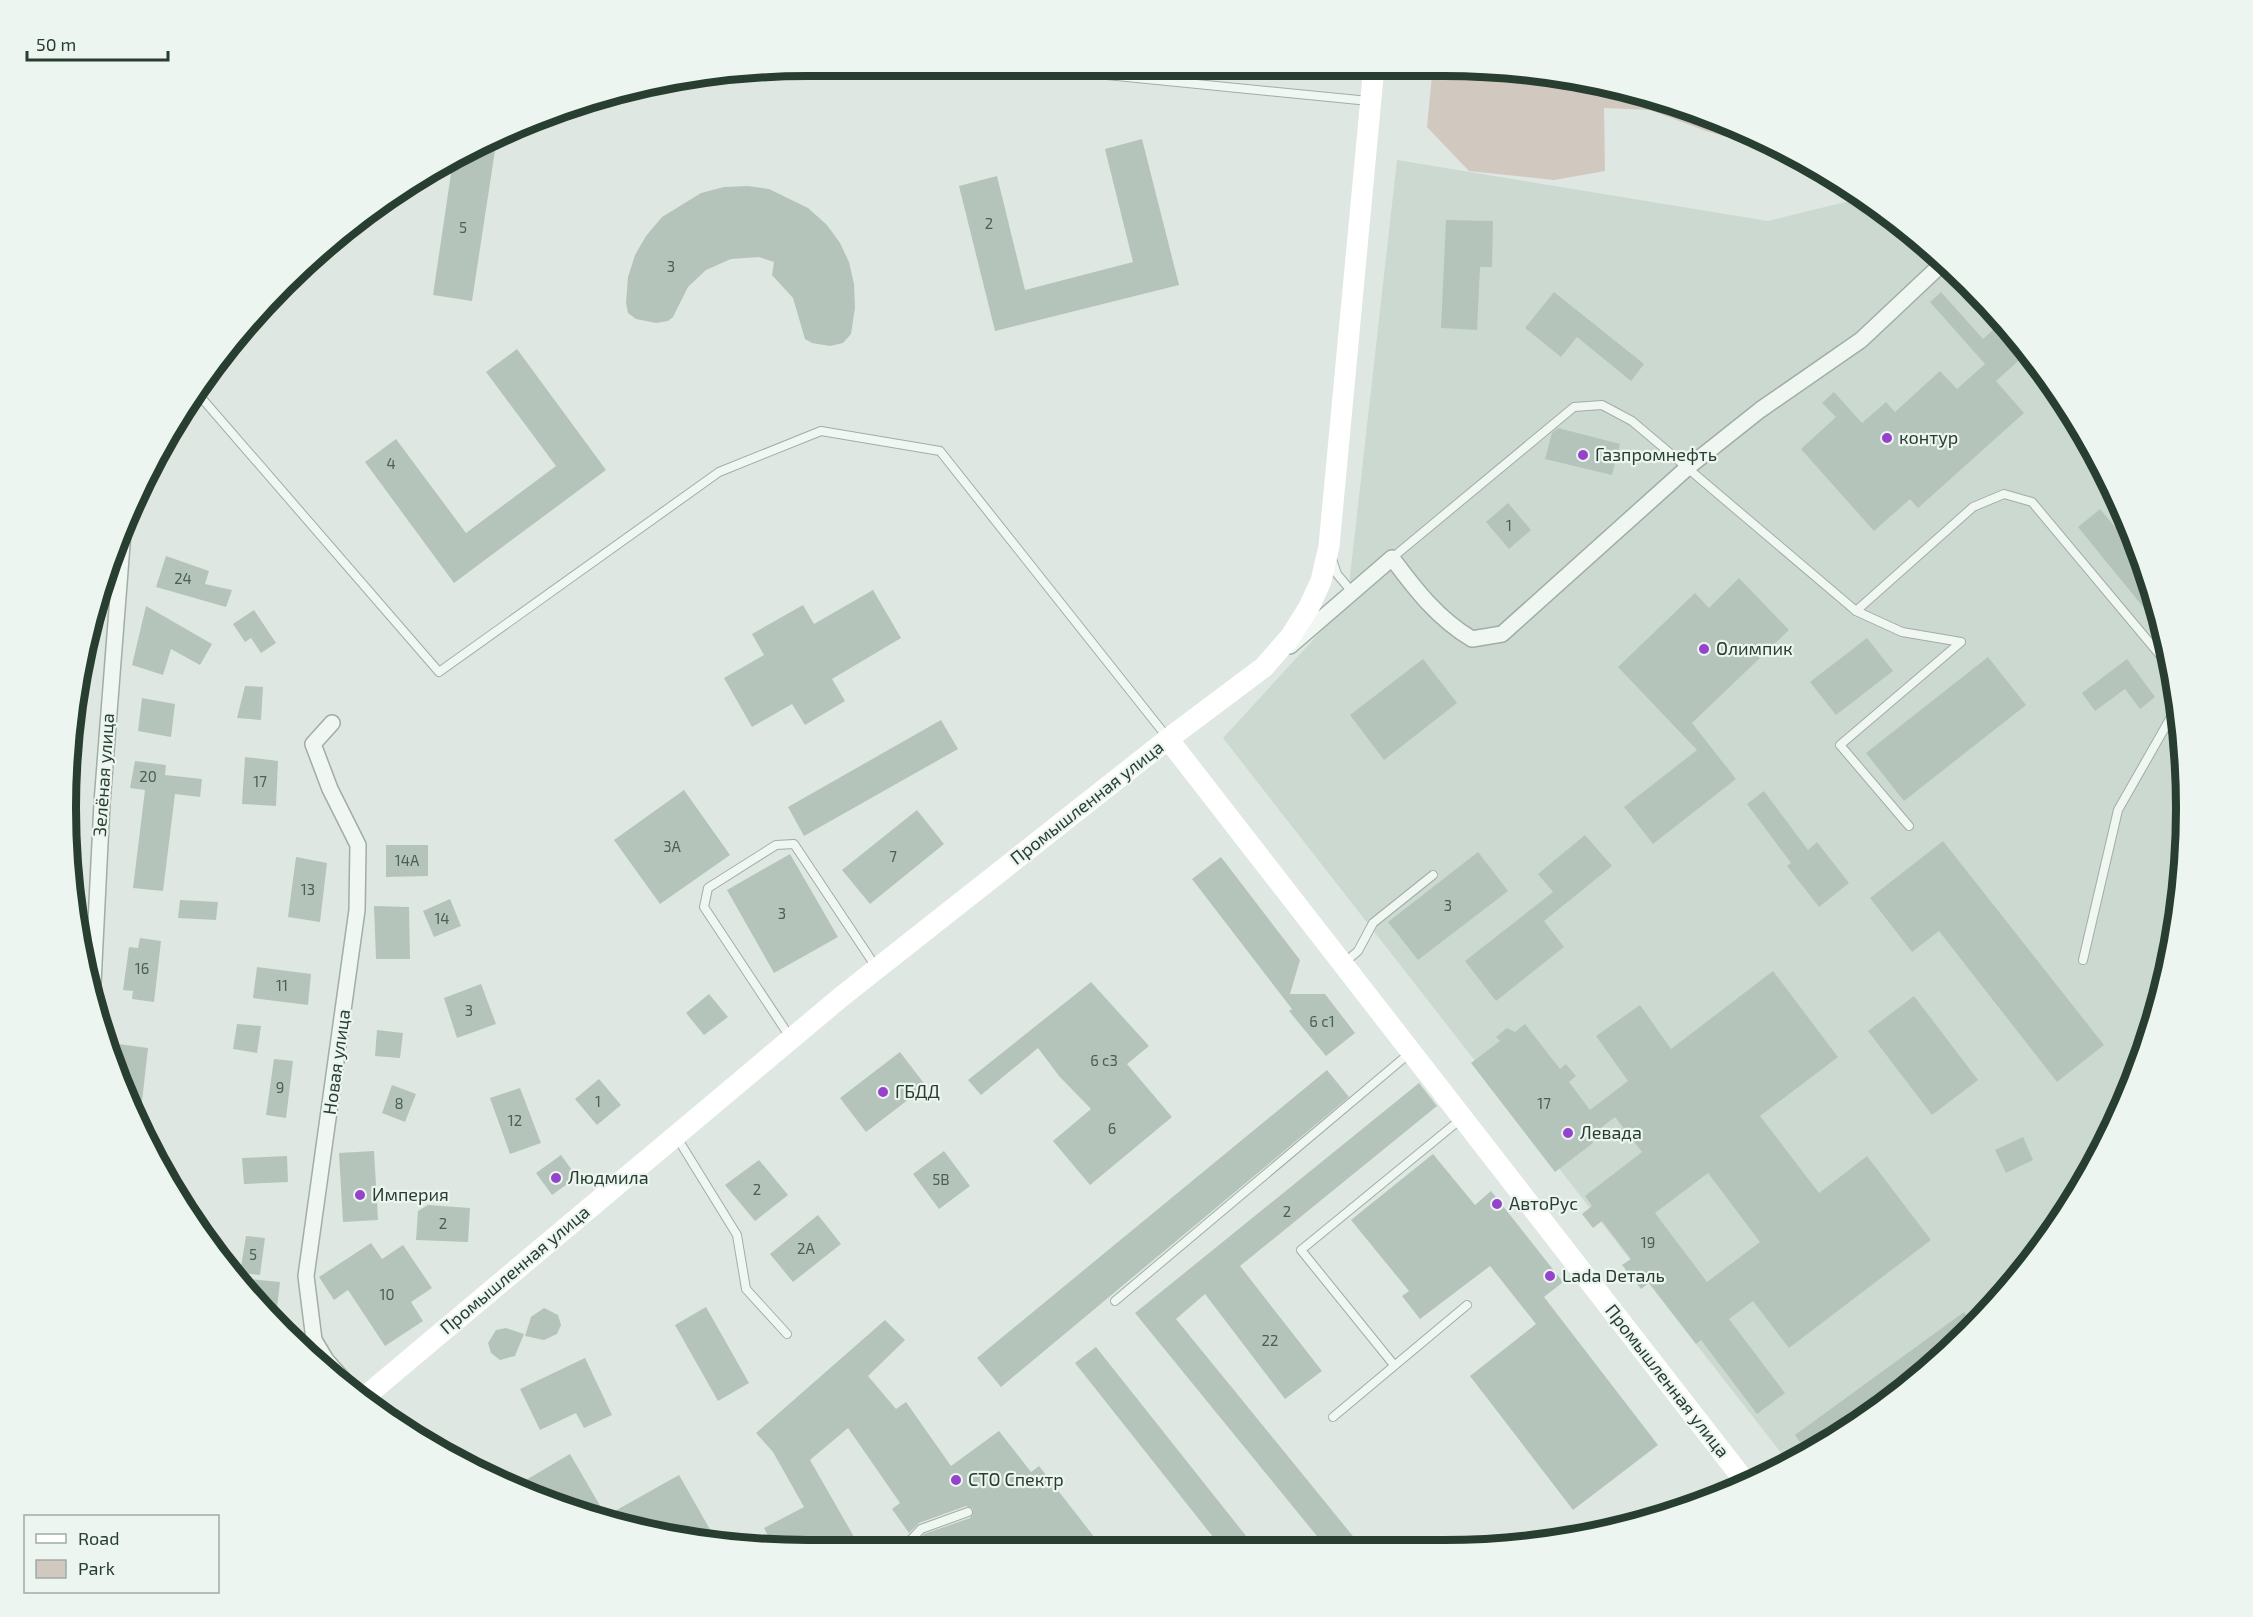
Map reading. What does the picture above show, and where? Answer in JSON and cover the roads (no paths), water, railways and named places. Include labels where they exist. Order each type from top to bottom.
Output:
[{"type":"main road","points":[[1168,738],[1264,667],[1291,636],[1309,607],[1321,581],[1329,546],[1373,76]]},
{"type":"main road","name":"Промышленная улица","points":[[369,1393],[877,968],[1168,738],[1742,1477]]},
{"type":"street","points":[[1264,667],[1353,594],[1392,558],[1421,596],[1453,628],[1472,639],[1502,634],[1688,468],[1760,410],[1861,340],[1938,268]]},
{"type":"street","name":"Зелёная улица","points":[[93,959],[103,780],[122,555]]},
{"type":"street","name":"Новая улица","points":[[325,1358],[314,1340],[306,1276],[357,910],[358,845],[330,789],[313,744],[332,723]]},
{"type":"lane","points":[[1117,76],[1371,101]]},
{"type":"lane","points":[[203,398],[439,672],[719,472],[821,431],[940,451],[1168,738]]},
{"type":"lane","points":[[1392,558],[1574,407],[1602,405],[1632,421],[1856,611],[1902,632],[1961,642],[1840,745],[1909,826]]},
{"type":"lane","points":[[1856,611],[1973,507],[2004,494],[2032,502],[2160,655]]},
{"type":"lane","points":[[1329,546],[1333,566],[1353,594]]},
{"type":"lane","points":[[2083,960],[2118,810],[2171,718]]},
{"type":"lane","points":[[791,1039],[704,907],[708,888],[776,845],[794,844],[877,968]]},
{"type":"lane","points":[[1344,963],[1358,951],[1373,923],[1432,875]]},
{"type":"lane","points":[[1115,1301],[1412,1051]]},
{"type":"lane","points":[[1394,1365],[1301,1250],[1463,1117]]},
{"type":"lane","points":[[676,1135],[737,1235],[746,1289],[787,1334]]},
{"type":"lane","points":[[1333,1417],[1467,1305]]},
{"type":"lane","points":[[911,1540],[921,1529],[968,1512]]},
{"type":"place","name":"контур","points":[[1887,438]]},
{"type":"place","name":"Газпромнефть","points":[[1583,455]]},
{"type":"place","name":"Олимпик","points":[[1704,649]]},
{"type":"place","name":"ГБДД","points":[[883,1092]]},
{"type":"place","name":"Левада","points":[[1568,1133]]},
{"type":"place","name":"Людмила","points":[[556,1178]]},
{"type":"place","name":"Империя","points":[[360,1195]]},
{"type":"place","name":"АвтоРус","points":[[1497,1204]]},
{"type":"place","name":"Lada Dеталь","points":[[1550,1276]]},
{"type":"place","name":"СТО Спектр","points":[[956,1480]]}]
